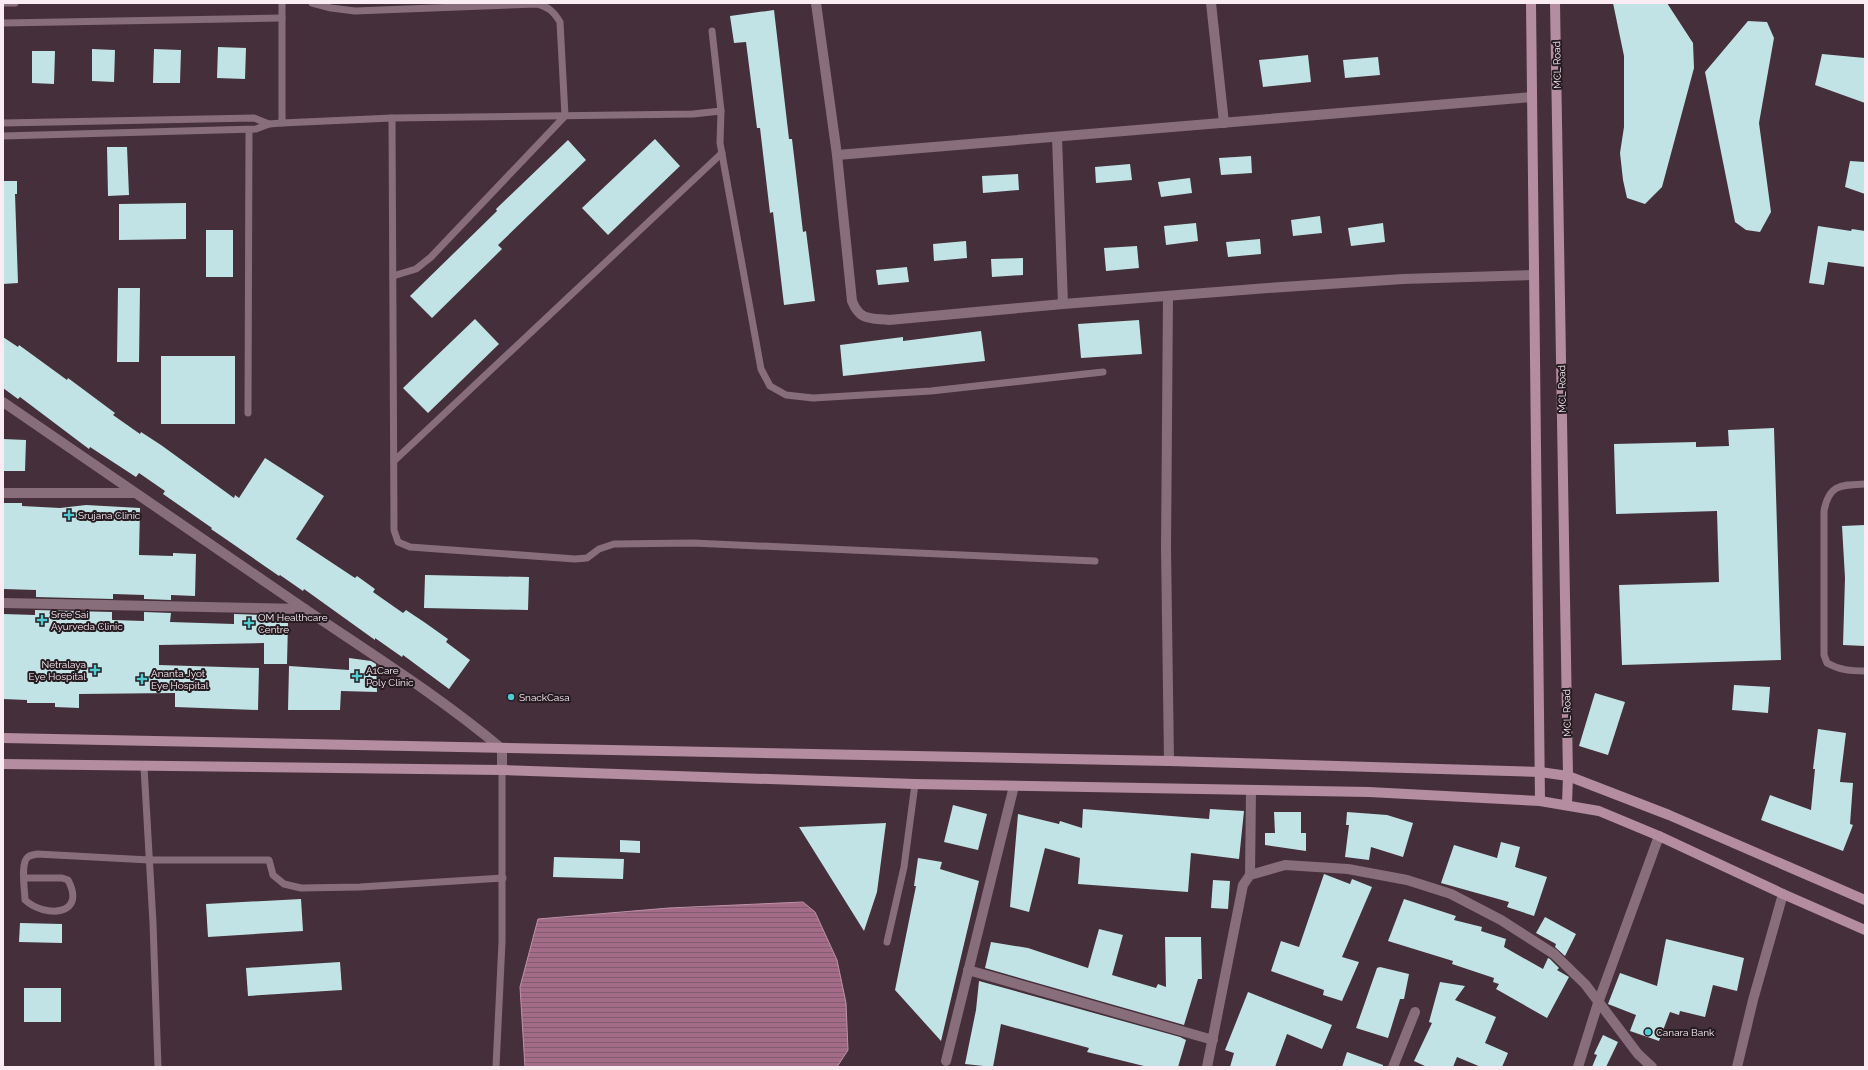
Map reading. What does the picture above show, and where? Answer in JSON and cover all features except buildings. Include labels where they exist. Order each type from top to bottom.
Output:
[{"type":"main road","points":[[1531,3],[1540,801]]},
{"type":"main road","name":"MCL Road","points":[[1555,3],[1568,776],[1567,804]]},
{"type":"main road","points":[[3,738],[1168,762],[1540,772],[1568,776],[1669,815],[1865,900]]},
{"type":"main road","points":[[3,764],[144,767],[502,770],[914,784],[1370,792],[1540,801],[1567,804],[1599,811],[1659,836],[1783,894],[1865,930]]},
{"type":"street","points":[[816,3],[837,155],[852,301],[856,311],[865,318],[889,320],[1063,304],[1403,279],[1534,275]]},
{"type":"street","points":[[1211,3],[1224,123]]},
{"type":"street","points":[[837,155],[1532,97]]},
{"type":"street","points":[[1057,137],[1063,304]]},
{"type":"street","points":[[1168,296],[1166,548],[1168,762]]},
{"type":"street","points":[[3,402],[134,494],[412,680],[470,722],[502,749],[502,770]]},
{"type":"street","points":[[3,493],[134,494]]},
{"type":"street","points":[[3,603],[305,609]]},
{"type":"street","points":[[946,1061],[1014,786]]},
{"type":"street","points":[[1207,1067],[1243,885],[1250,875],[1251,791]]},
{"type":"street","points":[[1578,1067],[1598,1003],[1659,836]]},
{"type":"street","points":[[1250,875],[1285,866],[1348,869],[1407,880],[1451,894],[1501,920],[1554,954],[1585,984],[1638,1054],[1652,1067]]},
{"type":"street","points":[[1737,1067],[1753,1000],[1783,894]]},
{"type":"street","points":[[968,970],[1213,1040]]},
{"type":"street","points":[[1393,1067],[1415,1012]]},
{"type":"lane","points":[[3,3],[15,3]]},
{"type":"lane","points":[[282,3],[282,123]]},
{"type":"lane","points":[[312,3],[331,8],[355,11],[537,4],[546,6],[554,13],[560,22],[565,116],[431,257],[416,269],[393,276]]},
{"type":"lane","points":[[3,23],[282,18]]},
{"type":"lane","points":[[712,32],[721,111],[720,143],[761,369],[770,386],[786,395],[813,398],[931,391],[1102,372]]},
{"type":"lane","points":[[3,136],[249,130],[269,124],[392,118],[694,114],[721,111]]},
{"type":"lane","points":[[3,123],[254,118],[269,124]]},
{"type":"lane","points":[[392,118],[394,530],[398,542],[410,547],[575,560],[587,558],[599,549],[614,544],[693,543],[1095,561]]},
{"type":"lane","points":[[248,413],[249,130]]},
{"type":"lane","points":[[394,461],[722,153]]},
{"type":"lane","points":[[1865,484],[1844,484],[1832,490],[1826,499],[1824,511],[1824,655],[1827,663],[1836,668],[1865,671]]},
{"type":"lane","points":[[144,767],[158,1067]]},
{"type":"lane","points":[[496,1067],[503,878],[502,770]]},
{"type":"lane","points":[[887,942],[904,867],[914,784]]},
{"type":"lane","points":[[24,878],[62,878],[68,880],[72,902],[70,907],[64,911],[34,908],[26,900],[24,878],[25,860],[28,856],[37,854],[149,860],[269,860],[273,876],[284,884],[300,888],[360,887],[503,878]]},
{"type":"shaded area","points":[[803,902],[815,912],[837,960],[846,1003],[848,1050],[837,1067],[525,1067],[520,987],[538,919],[669,908]]},
{"type":"place","name":"Srujana Clinic","points":[[69,515]]},
{"type":"place","name":"Sree Sai Ayurveda Clinic","points":[[42,620]]},
{"type":"place","name":"OM Healthcare Centre","points":[[249,623]]},
{"type":"place","name":"Netralaya Eye Hospital","points":[[95,670]]},
{"type":"place","name":"A1Care Poly Clinic","points":[[357,676]]},
{"type":"place","name":"Ananta Jyot Eye Hospital","points":[[142,679]]},
{"type":"place","name":"SnackCasa","points":[[511,697]]},
{"type":"place","name":"Canara Bank","points":[[1648,1032]]}]
